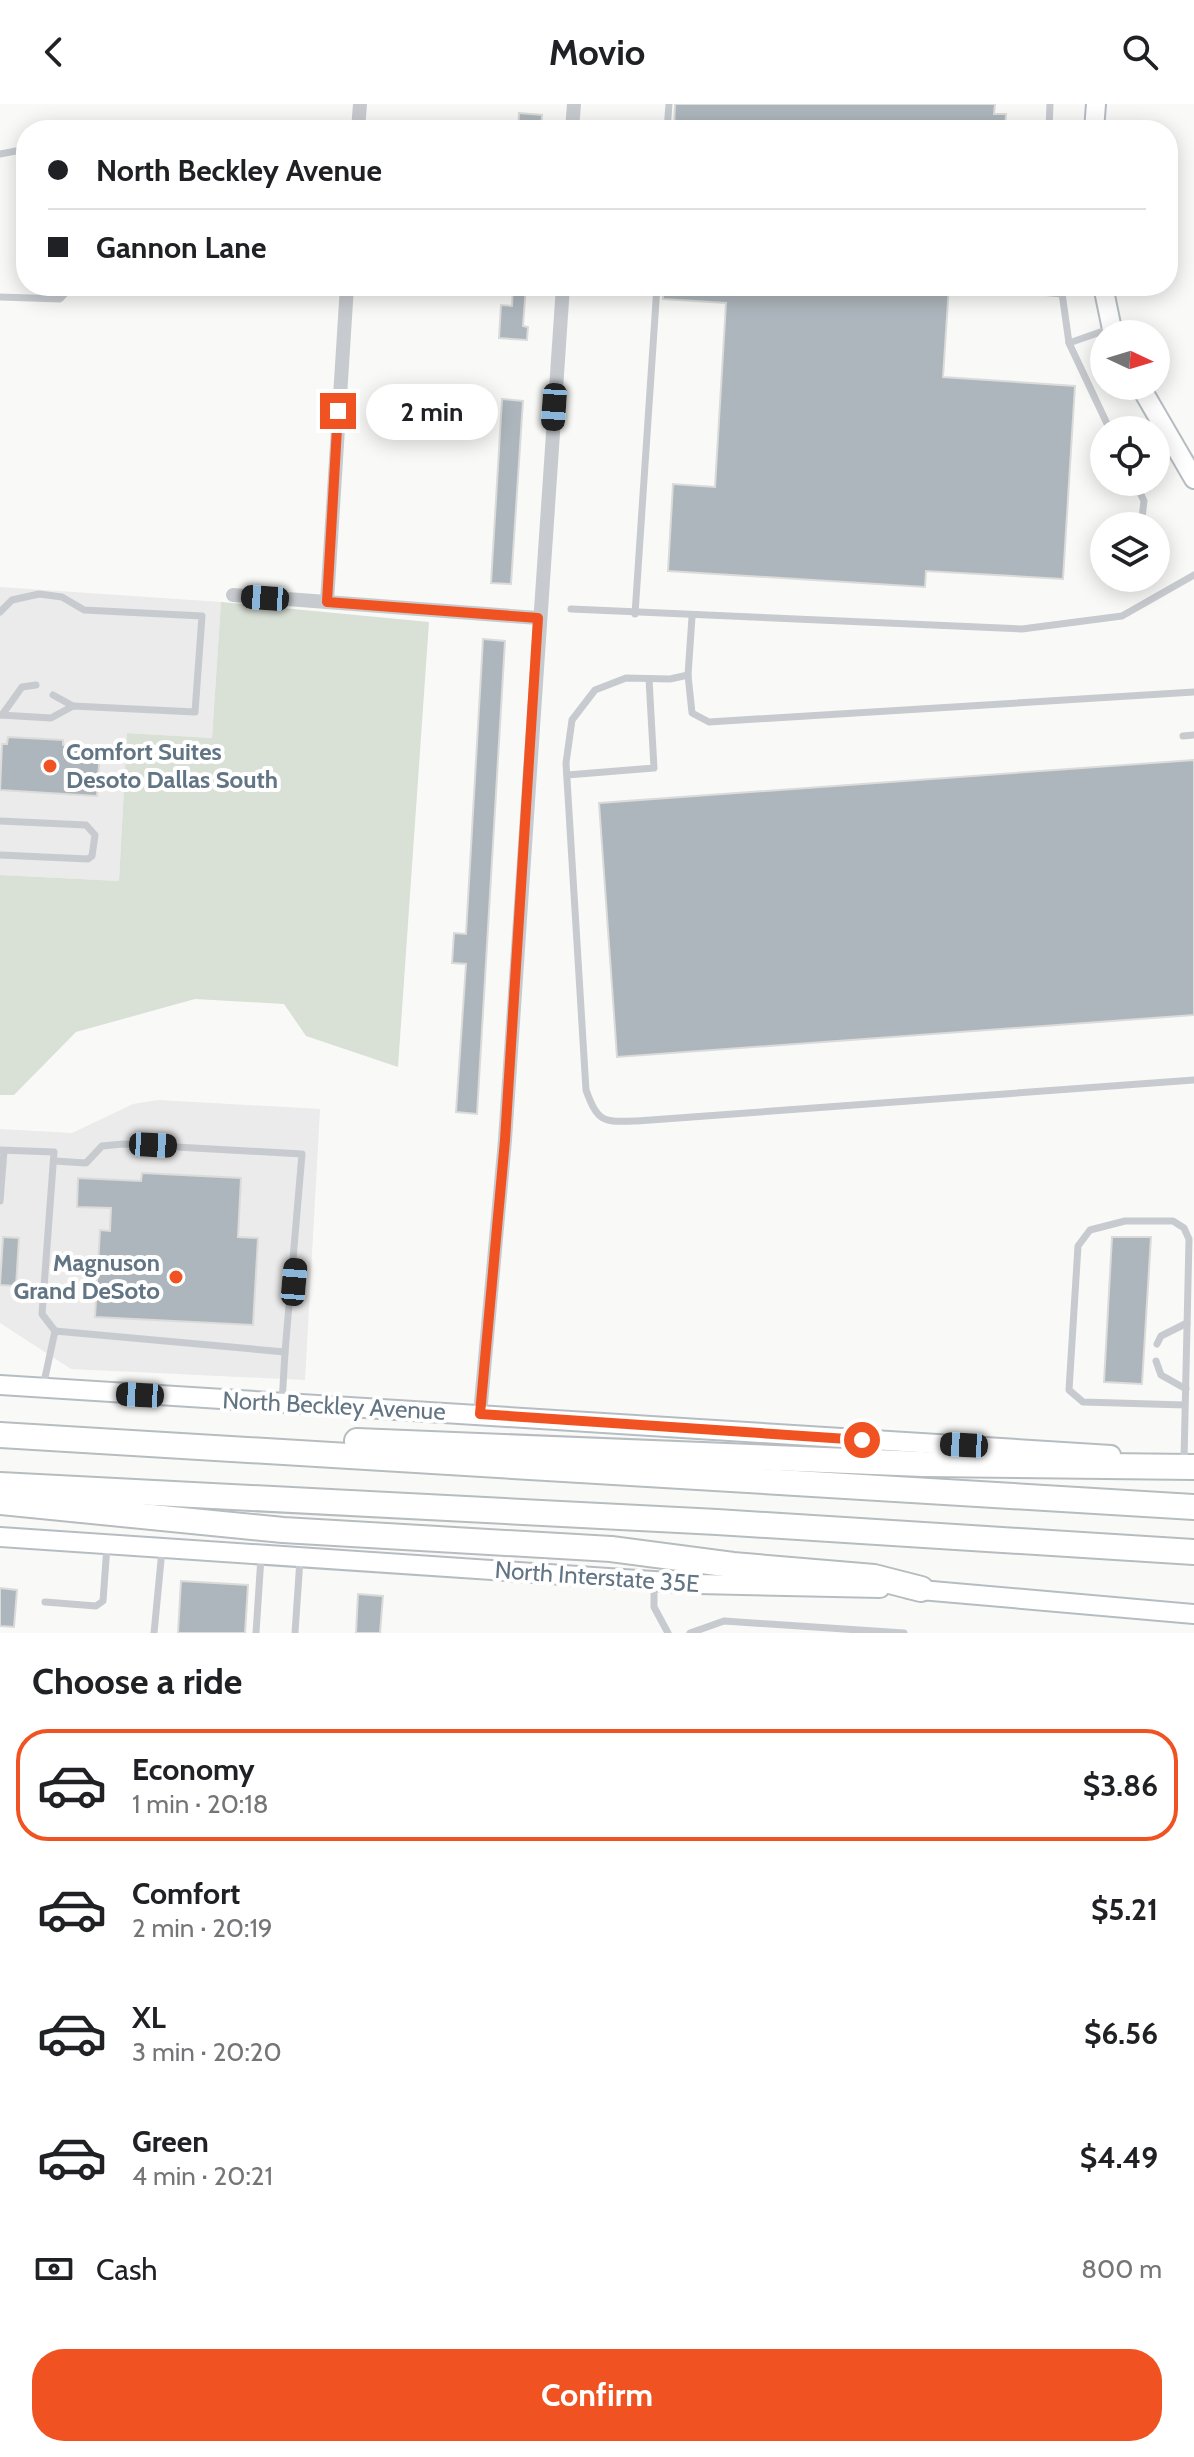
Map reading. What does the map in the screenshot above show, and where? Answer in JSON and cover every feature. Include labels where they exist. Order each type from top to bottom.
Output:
[{"type":"highway","points":[[0,1435],[1194,1507]]},
{"type":"highway","points":[[62,1439],[238,1436],[923,1464],[1191,1462]]},
{"type":"highway","points":[[0,1485],[701,1521],[1194,1552]]},
{"type":"highway","points":[[0,1502],[256,1528],[611,1549],[733,1565],[874,1577],[921,1589]]},
{"type":"main road","points":[[1105,296],[1110,320]]},
{"type":"main road","points":[[1148,400],[1194,479]]},
{"type":"main road","name":"North Beckley Avenue","points":[[0,1385],[1191,1462]]},
{"type":"main road","name":"North Interstate 35E","points":[[0,1537],[654,1581],[921,1589],[1194,1614]]},
{"type":"street","points":[[327,602],[346,296]]},
{"type":"street","points":[[480,1414],[505,1140],[538,618],[562,296]]},
{"type":"street","points":[[233,595],[538,618]]},
{"type":"lane","points":[[0,297],[60,299],[63,296]]},
{"type":"lane","points":[[635,614],[656,296]]},
{"type":"lane","points":[[1062,296],[1069,343],[1103,416]]},
{"type":"lane","points":[[1069,343],[1090,337]]},
{"type":"lane","points":[[571,609],[692,617],[1022,629],[1122,616],[1194,575]]},
{"type":"lane","points":[[0,612],[12,600],[39,594],[62,597],[84,610],[202,616],[195,712],[73,706],[53,695]]},
{"type":"lane","points":[[692,617],[688,675],[692,713],[709,722],[1194,692]]},
{"type":"lane","points":[[688,675],[626,678],[595,690],[572,720],[567,775],[586,1090],[594,1113],[607,1122],[1194,1080]]},
{"type":"lane","points":[[567,775],[654,768],[649,679]]},
{"type":"lane","points":[[1,715],[22,687],[36,685]]},
{"type":"lane","points":[[1,715],[51,718],[73,706]]},
{"type":"lane","points":[[1183,736],[1194,735]]},
{"type":"lane","points":[[0,821],[86,825],[95,835],[92,856],[88,859],[0,855]]},
{"type":"lane","points":[[0,1201],[2,1150],[86,1163],[102,1146],[123,1144],[302,1154],[282,1403]]},
{"type":"lane","points":[[54,1156],[42,1314],[55,1331],[285,1352]]},
{"type":"lane","points":[[1185,1405],[1083,1402],[1069,1390],[1078,1246],[1090,1230],[1125,1221],[1173,1221],[1184,1228],[1189,1239],[1185,1405],[1191,1462]]},
{"type":"lane","points":[[1157,1344],[1161,1336],[1187,1323]]},
{"type":"lane","points":[[43,1389],[55,1331]]},
{"type":"lane","points":[[1156,1361],[1161,1375],[1186,1389]]},
{"type":"lane","points":[[45,1602],[96,1606],[103,1601],[107,1544]]},
{"type":"lane","points":[[154,1633],[162,1548]]},
{"type":"lane","points":[[256,1633],[261,1555]]},
{"type":"lane","points":[[295,1633],[300,1557]]},
{"type":"lane","points":[[654,1581],[654,1607],[668,1633]]},
{"type":"lane","points":[[690,1633],[724,1621],[776,1628],[904,1633]]},
{"type":"shaded area","points":[[0,587],[221,602],[212,738],[127,733],[119,881],[0,875]]},
{"type":"shaded area","points":[[221,602],[429,622],[398,1067],[306,1036],[284,1004],[195,999],[76,1032],[14,1095],[0,1095],[0,875],[119,881],[127,733],[212,738]]},
{"type":"shaded area","points":[[158,1100],[320,1109],[305,1380],[71,1369],[0,1323],[0,1129],[72,1133],[133,1104]]},
{"type":"building","points":[[675,104],[995,104],[994,114],[1006,114],[1006,120],[674,120]]},
{"type":"building","points":[[519,113],[542,115],[542,120],[519,120]]},
{"type":"building","points":[[512,296],[525,296],[523,326],[528,327],[527,340],[499,338],[501,305],[512,306]]},
{"type":"building","points":[[663,296],[948,296],[943,377],[1075,386],[1063,579],[926,571],[925,587],[668,571],[673,484],[715,487],[726,303],[663,299]]},
{"type":"building","points":[[502,399],[523,401],[511,584],[491,583]]},
{"type":"building","points":[[483,639],[505,641],[477,1114],[456,1112],[466,964],[452,963],[454,933],[466,934]]},
{"type":"building","name":"Comfort Suites Desoto Dallas South","points":[[8,737],[63,740],[63,745],[100,750],[97,796],[0,790],[2,744],[7,744]]},
{"type":"building","points":[[1194,760],[1194,1015],[617,1057],[599,803]]},
{"type":"building","name":"Magnuson Grand DeSoto","points":[[142,1173],[241,1178],[238,1237],[258,1238],[253,1325],[95,1317],[100,1230],[110,1231],[111,1208],[77,1207],[78,1178],[141,1181]]},
{"type":"building","points":[[3,1237],[19,1238],[16,1286],[0,1285]]},
{"type":"building","points":[[1112,1237],[1151,1237],[1142,1384],[1104,1382]]},
{"type":"building","points":[[181,1581],[248,1585],[245,1633],[178,1633]]},
{"type":"building","points":[[0,1588],[17,1590],[14,1627],[0,1626]]},
{"type":"building","points":[[358,1594],[383,1596],[380,1633],[356,1633]]},
{"type":"place","name":"Comfort Suites Desoto Dallas South","points":[[50,766]]},
{"type":"place","name":"Magnuson Grand DeSoto","points":[[176,1277]]},
{"type":"route","points":[[338,411],[327,602],[538,618],[505,1140],[480,1414],[862,1440]]}]
